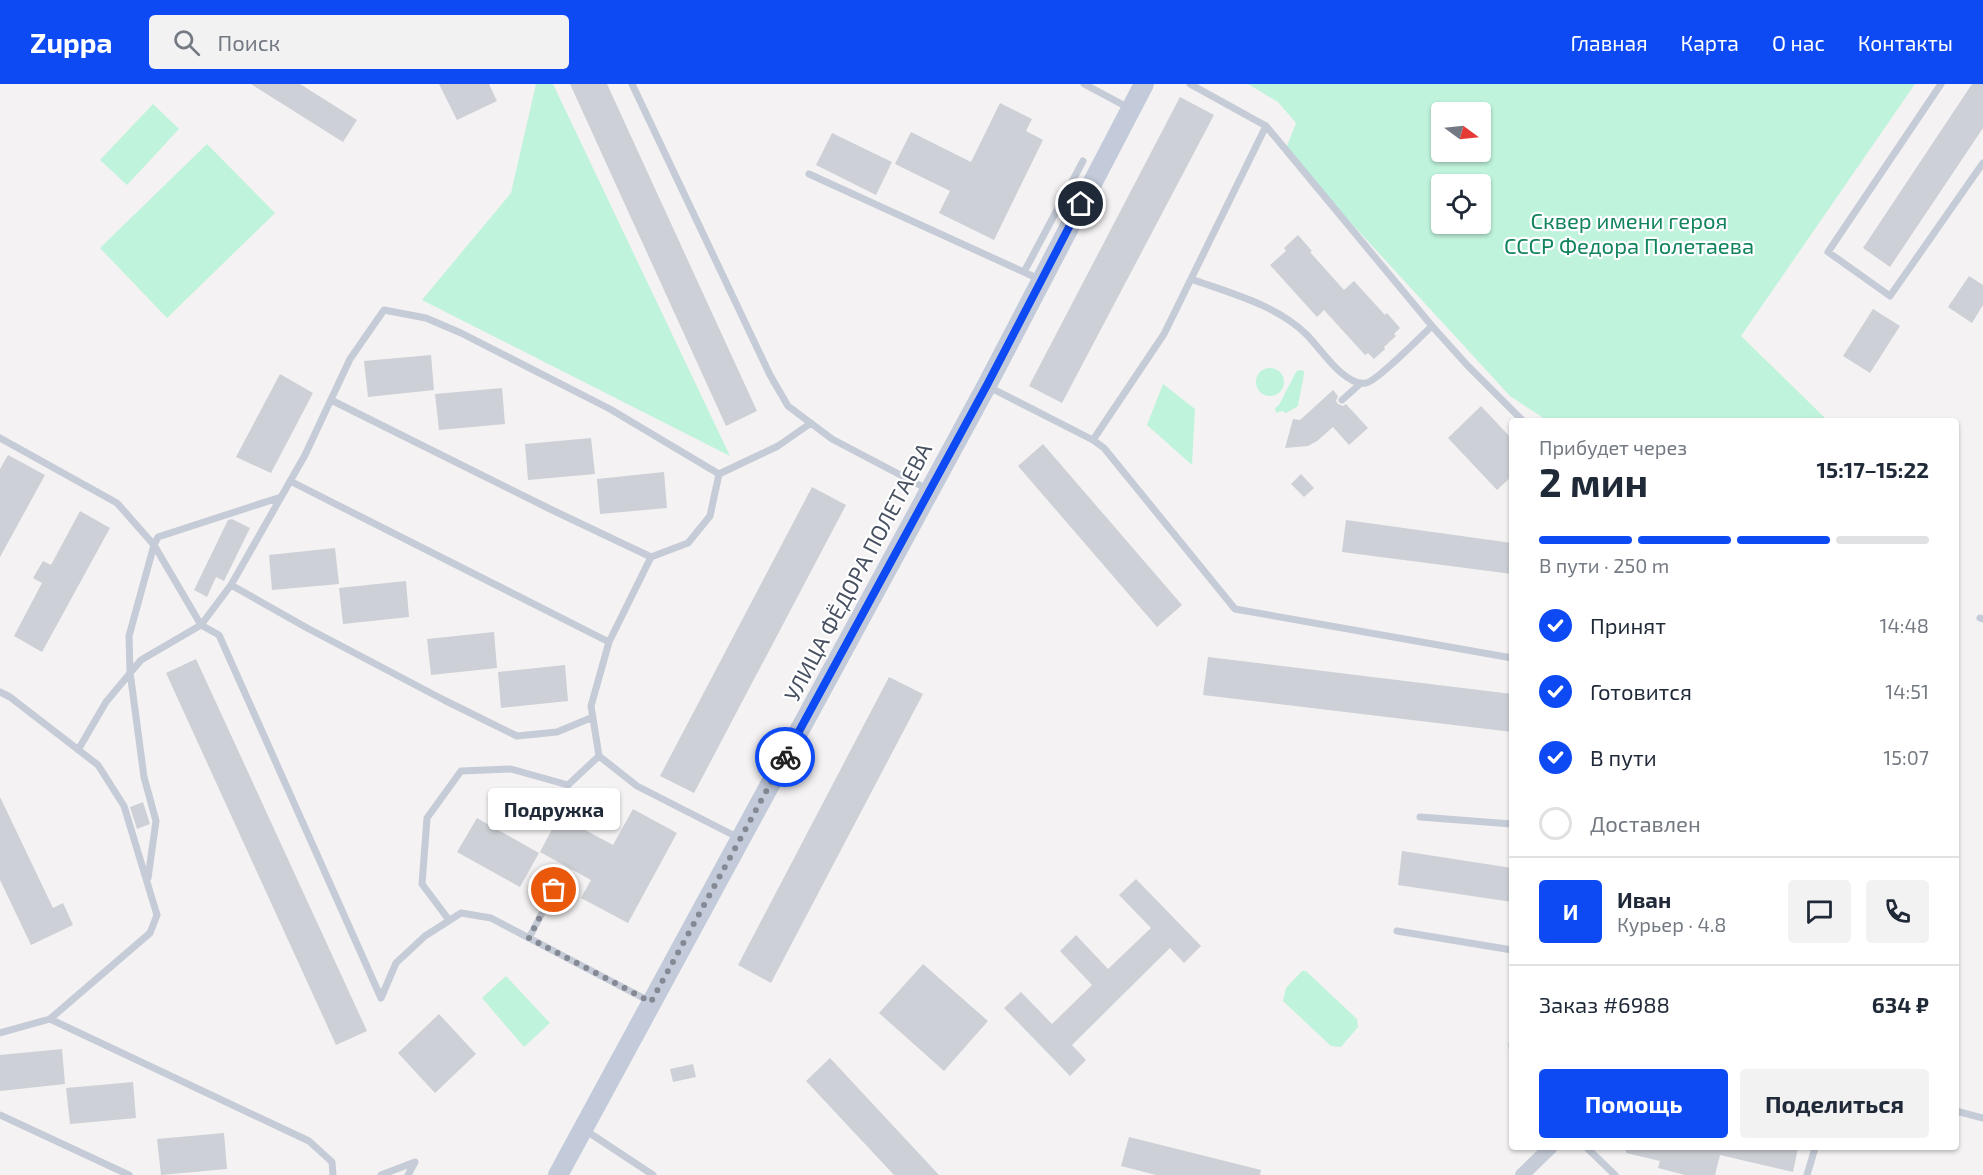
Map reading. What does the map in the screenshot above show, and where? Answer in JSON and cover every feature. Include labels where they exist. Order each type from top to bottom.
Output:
[{"type":"main road","name":"УЛИЦА ФЁДОРА ПОЛЕТАЕВА","points":[[558,1175],[987,385],[1033,276],[1144,84]]},
{"type":"street","points":[[1522,1175],[1548,1150]]},
{"type":"lane","points":[[632,84],[770,375],[788,406],[832,439],[930,490]]},
{"type":"lane","points":[[1084,84],[1131,109]]},
{"type":"lane","points":[[1190,84],[1266,126],[1432,326],[1520,418]]},
{"type":"lane","points":[[1941,84],[1828,252],[1890,296],[1983,163]]},
{"type":"lane","points":[[1094,440],[1164,334],[1266,126]]},
{"type":"lane","points":[[809,174],[1033,276],[1083,161]]},
{"type":"lane","points":[[1191,279],[1248,299],[1291,322],[1346,378],[1360,384]]},
{"type":"lane","points":[[78,750],[106,702],[141,660],[201,625],[231,585],[305,455],[350,359],[384,310],[426,318],[461,333],[610,409],[719,474]]},
{"type":"lane","points":[[1342,400],[1360,384],[1371,382],[1432,326]]},
{"type":"lane","points":[[987,385],[1094,440],[1104,448],[1235,609],[1509,657]]},
{"type":"lane","points":[[331,400],[651,556]]},
{"type":"lane","points":[[719,474],[778,446],[811,423]]},
{"type":"lane","points":[[0,438],[117,503],[154,545],[201,625],[219,635],[381,998],[396,963],[424,936],[460,913],[491,918],[651,1002]]},
{"type":"lane","points":[[719,474],[710,516],[688,543],[651,556],[609,642],[591,706],[599,756],[637,786],[741,838]]},
{"type":"lane","points":[[290,481],[609,642]]},
{"type":"lane","points":[[147,883],[156,821],[144,777],[130,672],[129,636],[154,545],[158,537],[281,497]]},
{"type":"lane","points":[[231,585],[433,695],[517,736],[556,732],[593,717]]},
{"type":"lane","points":[[0,692],[10,697],[98,765],[124,806],[157,915],[150,933],[50,1019],[0,1033]]},
{"type":"lane","points":[[449,921],[422,884],[427,818],[461,771],[511,770],[568,785],[599,756]]},
{"type":"lane","points":[[1420,817],[1509,824]]},
{"type":"lane","points":[[529,938],[554,890]]},
{"type":"lane","points":[[1397,931],[1509,950]]},
{"type":"lane","points":[[50,1019],[309,1141],[332,1161],[333,1175]]},
{"type":"lane","points":[[1959,1112],[1983,1118]]},
{"type":"lane","points":[[0,1115],[129,1175]]},
{"type":"lane","points":[[583,1129],[653,1175]]},
{"type":"lane","points":[[1589,1150],[1615,1175]]},
{"type":"lane","points":[[1807,1175],[1814,1150]]},
{"type":"lane","points":[[381,1175],[415,1162],[408,1175]]},
{"type":"green space","points":[[536,84],[553,84],[730,456],[422,300],[511,193]]},
{"type":"green space","name":"Сквер имени героя СССР Федора Полетаева","points":[[1248,84],[1915,84],[1741,336],[1824,418],[1543,418],[1510,396],[1285,151],[1296,123],[1278,102]]},
{"type":"green space","points":[[153,104],[179,129],[127,185],[100,160]]},
{"type":"green space","points":[[207,144],[275,213],[167,318],[100,248]]},
{"type":"green space","points":[[1270,368],[1280,372],[1284,382],[1280,392],[1270,396],[1260,392],[1256,382],[1260,372]]},
{"type":"green space","points":[[1299,370],[1304,371],[1298,406],[1286,413],[1282,411],[1276,413],[1275,408]]},
{"type":"green space","points":[[1163,384],[1195,409],[1192,465],[1147,425]]},
{"type":"green space","points":[[1302,971],[1306,971],[1357,1019],[1358,1027],[1341,1047],[1331,1046],[1283,1001],[1286,988]]},
{"type":"green space","points":[[506,976],[550,1023],[524,1047],[482,998]]},
{"type":"building","points":[[251,84],[300,84],[357,120],[343,142]]},
{"type":"building","points":[[439,84],[489,84],[497,101],[457,120]]},
{"type":"building","points":[[570,84],[607,84],[757,411],[726,426]]},
{"type":"building","points":[[1972,84],[1983,84],[1983,128],[1890,267],[1863,248]]},
{"type":"building","points":[[1180,97],[1214,115],[1062,403],[1029,386]]},
{"type":"building","points":[[1000,103],[1032,119],[1026,131],[1043,140],[994,240],[939,213],[950,191],[895,164],[911,132],[971,162]]},
{"type":"building","points":[[832,133],[892,162],[876,195],[816,165]]},
{"type":"building","points":[[1298,235],[1344,290],[1354,281],[1400,328],[1394,334],[1396,336],[1374,359],[1368,353],[1365,355],[1324,310],[1317,317],[1270,265],[1286,251],[1284,248]]},
{"type":"building","points":[[1969,276],[1983,285],[1983,305],[1972,323],[1948,307]]},
{"type":"building","points":[[1873,309],[1900,326],[1870,373],[1843,356]]},
{"type":"building","points":[[431,355],[434,390],[368,397],[364,361]]},
{"type":"building","points":[[280,374],[313,393],[271,473],[236,457]]},
{"type":"building","points":[[502,388],[505,424],[439,430],[435,394]]},
{"type":"building","points":[[1333,390],[1338,396],[1336,401],[1338,404],[1343,406],[1346,404],[1368,428],[1349,445],[1333,427],[1308,446],[1285,448],[1293,419],[1300,420]]},
{"type":"building","points":[[1481,406],[1509,436],[1509,479],[1497,490],[1448,438]]},
{"type":"building","points":[[591,438],[595,474],[528,480],[525,444]]},
{"type":"building","points":[[1043,444],[1182,605],[1157,627],[1018,466]]},
{"type":"building","points":[[8,455],[45,475],[0,557],[0,469]]},
{"type":"building","points":[[664,472],[667,508],[600,514],[597,479]]},
{"type":"building","points":[[1301,474],[1314,488],[1304,497],[1291,484]]},
{"type":"building","points":[[812,487],[846,505],[694,793],[660,776]]},
{"type":"building","points":[[80,511],[110,528],[42,652],[14,636],[42,583],[33,578],[43,561],[51,565]]},
{"type":"building","points":[[232,519],[250,528],[224,581],[216,577],[207,597],[194,590],[228,520]]},
{"type":"building","points":[[1346,520],[1509,543],[1509,574],[1342,552]]},
{"type":"building","points":[[335,548],[339,584],[272,590],[269,555]]},
{"type":"building","points":[[406,581],[409,617],[343,624],[339,588]]},
{"type":"building","points":[[494,632],[497,668],[431,675],[427,639]]},
{"type":"building","points":[[1208,657],[1509,694],[1509,732],[1203,695]]},
{"type":"building","points":[[196,659],[367,1031],[336,1045],[166,673]]},
{"type":"building","points":[[565,665],[568,701],[501,708],[498,672]]},
{"type":"building","points":[[889,677],[923,694],[771,983],[738,965]]},
{"type":"building","points":[[0,797],[53,908],[63,903],[73,925],[31,945],[0,880]]},
{"type":"building","points":[[143,802],[150,824],[137,829],[130,807]]},
{"type":"building","points":[[633,809],[677,833],[628,923],[581,898],[591,880],[540,852],[559,816],[613,845]]},
{"type":"building","points":[[477,818],[539,853],[520,887],[457,852]]},
{"type":"building","points":[[1402,851],[1509,868],[1509,902],[1398,885]]},
{"type":"building","points":[[1136,879],[1201,946],[1184,963],[1170,948],[1072,1045],[1086,1060],[1070,1076],[1004,1008],[1021,992],[1052,1024],[1092,985],[1060,951],[1076,935],[1108,969],[1151,928],[1119,895]]},
{"type":"building","points":[[923,964],[988,1021],[944,1071],[879,1013]]},
{"type":"building","points":[[439,1014],[476,1054],[435,1093],[398,1053]]},
{"type":"building","points":[[62,1049],[65,1084],[0,1091],[0,1055]]},
{"type":"building","points":[[830,1058],[939,1175],[894,1175],[806,1081]]},
{"type":"building","points":[[693,1064],[696,1077],[673,1082],[670,1069]]},
{"type":"building","points":[[133,1082],[136,1118],[70,1124],[66,1088]]},
{"type":"building","points":[[224,1133],[227,1169],[161,1175],[157,1139]]},
{"type":"building","points":[[1129,1137],[1261,1170],[1260,1175],[1156,1175],[1121,1166]]},
{"type":"building","points":[[1626,1150],[1798,1150],[1793,1172],[1720,1155],[1715,1175],[1685,1175],[1658,1168],[1660,1161],[1626,1153]]},
{"type":"way so far","points":[[554,890],[529,938],[651,1002],[785,757]]},
{"type":"place","name":"Подружка","points":[[554,890]]},
{"type":"route","points":[[785,757],[987,385],[1081,204]]}]
